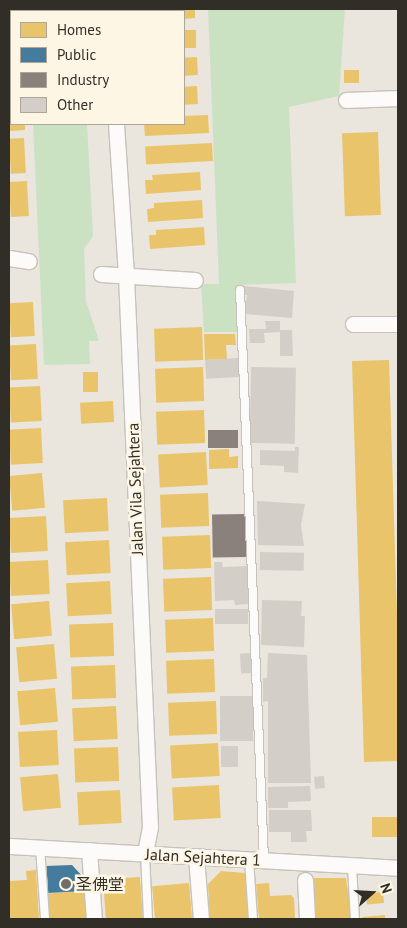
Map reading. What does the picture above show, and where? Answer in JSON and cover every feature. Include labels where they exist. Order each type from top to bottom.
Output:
[{"type":"street","points":[[346,100],[398,98]]},
{"type":"street","name":"Jalan Vila Sejahtera","points":[[116,125],[126,276],[150,827],[145,854]]},
{"type":"street","points":[[9,258],[29,261]]},
{"type":"street","points":[[102,274],[195,280]]},
{"type":"street","points":[[353,324],[398,324]]},
{"type":"street","name":"Jalan Sejahtera 1","points":[[9,846],[398,868]]},
{"type":"street","points":[[89,850],[94,919]]},
{"type":"street","points":[[196,856],[200,919]]},
{"type":"street","points":[[305,880],[308,919]]},
{"type":"lane","points":[[240,290],[257,860],[253,919]]},
{"type":"lane","points":[[40,847],[45,919]]},
{"type":"lane","points":[[145,854],[148,919]]},
{"type":"lane","points":[[352,866],[355,919]]},
{"type":"green space","points":[[208,9],[345,9],[339,96],[289,107],[296,283],[236,285],[238,332],[204,332],[201,284],[219,284]]},
{"type":"green space","points":[[33,125],[87,125],[93,236],[84,249],[86,301],[99,341],[89,341],[90,364],[44,365]]},
{"type":"building: Homes","points":[[9,9],[13,10],[10,10],[9,45]]},
{"type":"building: Homes","points":[[139,9],[195,9],[195,18],[185,19],[185,10]]},
{"type":"building: Homes","points":[[185,30],[196,30],[196,48],[185,48]]},
{"type":"building: Homes","points":[[9,53],[10,53],[10,70],[9,88]]},
{"type":"building: Homes","points":[[197,57],[198,75],[185,76],[185,58]]},
{"type":"building: Homes","points":[[344,70],[359,70],[359,83],[344,83]]},
{"type":"building: Homes","points":[[197,86],[198,104],[185,105],[185,87]]},
{"type":"building: Homes","points":[[10,96],[10,125],[25,125],[25,130],[9,131]]},
{"type":"building: Homes","points":[[208,115],[209,133],[145,136],[144,125],[185,125],[185,116]]},
{"type":"building: Homes","points":[[378,132],[381,215],[345,216],[342,133]]},
{"type":"building: Homes","points":[[24,138],[26,173],[11,174],[9,139]]},
{"type":"building: Homes","points":[[212,143],[213,161],[146,164],[145,147]]},
{"type":"building: Homes","points":[[200,172],[201,190],[146,194],[145,180],[153,180],[152,175]]},
{"type":"building: Homes","points":[[27,181],[29,216],[11,217],[9,182]]},
{"type":"building: Homes","points":[[202,200],[203,218],[148,222],[147,209],[154,208],[154,203]]},
{"type":"building: Homes","points":[[204,227],[205,245],[150,249],[149,235],[156,235],[156,230]]},
{"type":"building: Homes","points":[[33,302],[35,336],[11,337],[9,303]]},
{"type":"building: Homes","points":[[202,327],[203,360],[155,362],[154,329]]},
{"type":"building: Homes","points":[[204,334],[235,334],[236,345],[226,345],[227,359],[205,360]]},
{"type":"building: Homes","points":[[36,344],[38,379],[11,380],[9,345]]},
{"type":"building: Homes","points":[[389,360],[398,647],[398,761],[364,762],[352,361]]},
{"type":"building: Homes","points":[[203,367],[204,401],[156,403],[155,369]]},
{"type":"building: Homes","points":[[83,372],[98,372],[98,392],[83,392]]},
{"type":"building: Homes","points":[[40,386],[42,421],[11,423],[9,388]]},
{"type":"building: Homes","points":[[113,401],[114,422],[81,424],[80,403]]},
{"type":"building: Homes","points":[[204,410],[205,443],[157,445],[156,412]]},
{"type":"building: Homes","points":[[41,428],[43,463],[11,465],[9,430]]},
{"type":"building: Homes","points":[[229,449],[229,457],[238,456],[238,468],[209,469],[209,450]]},
{"type":"building: Homes","points":[[206,452],[208,485],[160,487],[158,455]]},
{"type":"building: Homes","points":[[42,473],[45,508],[12,511],[9,476]]},
{"type":"building: Homes","points":[[208,493],[209,526],[161,528],[160,495]]},
{"type":"building: Homes","points":[[107,498],[109,531],[65,533],[63,500]]},
{"type":"building: Homes","points":[[46,516],[48,551],[11,553],[9,518]]},
{"type":"building: Homes","points":[[210,535],[211,568],[163,570],[162,537]]},
{"type":"building: Homes","points":[[109,540],[111,573],[67,575],[65,542]]},
{"type":"building: Homes","points":[[48,560],[50,594],[11,596],[9,562]]},
{"type":"building: Homes","points":[[211,577],[212,610],[164,612],[163,579]]},
{"type":"building: Homes","points":[[110,581],[112,614],[68,616],[66,583]]},
{"type":"building: Homes","points":[[49,601],[52,636],[14,639],[11,604]]},
{"type":"building: Homes","points":[[213,618],[214,651],[166,653],[165,620]]},
{"type":"building: Homes","points":[[113,623],[114,656],[70,658],[69,625]]},
{"type":"building: Homes","points":[[54,644],[57,679],[19,682],[16,647]]},
{"type":"building: Homes","points":[[214,659],[215,692],[167,694],[166,661]]},
{"type":"building: Homes","points":[[115,665],[116,698],[72,700],[71,667]]},
{"type":"building: Homes","points":[[55,688],[58,722],[20,725],[17,691]]},
{"type":"building: Homes","points":[[216,701],[217,734],[169,736],[168,703]]},
{"type":"building: Homes","points":[[116,706],[118,739],[74,741],[72,708]]},
{"type":"building: Homes","points":[[57,730],[59,765],[20,767],[18,732]]},
{"type":"building: Homes","points":[[218,743],[220,776],[172,778],[170,746]]},
{"type":"building: Homes","points":[[118,747],[119,781],[75,783],[74,749]]},
{"type":"building: Homes","points":[[58,774],[61,808],[23,811],[20,777]]},
{"type":"building: Homes","points":[[219,785],[221,818],[174,820],[172,787]]},
{"type":"building: Homes","points":[[120,790],[122,823],[79,825],[77,792]]},
{"type":"building: Homes","points":[[372,817],[398,817],[398,837],[372,837]]},
{"type":"building: Homes","points":[[36,870],[39,919],[9,919],[9,881],[27,880],[26,871]]},
{"type":"building: Homes","points":[[221,871],[245,873],[248,919],[210,919],[208,884]]},
{"type":"building: Homes","points":[[140,877],[143,919],[106,919],[103,880]]},
{"type":"building: Homes","points":[[314,878],[346,878],[352,919],[316,919]]},
{"type":"building: Homes","points":[[189,883],[192,919],[155,919],[152,886]]},
{"type":"building: Homes","points":[[269,883],[270,896],[291,895],[294,898],[295,919],[259,919],[256,884]]},
{"type":"building: Homes","points":[[85,891],[87,919],[50,919],[48,894]]},
{"type":"building: Homes","points":[[383,892],[384,903],[367,904],[366,893]]},
{"type":"building: Homes","points":[[385,915],[385,919],[363,919],[362,917]]},
{"type":"building: Public","name":"圣佛堂","points":[[72,865],[84,878],[85,891],[48,893],[46,866]]},
{"type":"building: Industry","points":[[208,430],[238,430],[238,448],[208,448]]},
{"type":"building: Industry","points":[[246,514],[247,557],[213,558],[212,515]]},
{"type":"building: Other","points":[[243,286],[294,291],[292,318],[245,314],[247,295],[242,295]]},
{"type":"building: Other","points":[[265,321],[280,321],[280,330],[292,330],[293,356],[280,356],[280,332],[264,333],[265,343],[250,343],[249,329],[266,329]]},
{"type":"building: Other","points":[[238,358],[239,377],[206,379],[205,360]]},
{"type":"building: Other","points":[[251,367],[296,368],[295,444],[250,443]]},
{"type":"building: Other","points":[[295,447],[299,447],[298,473],[284,472],[284,466],[260,465],[260,450],[295,451]]},
{"type":"building: Other","points":[[257,501],[305,504],[301,525],[304,546],[258,545]]},
{"type":"building: Other","points":[[260,552],[304,553],[304,571],[260,570]]},
{"type":"building: Other","points":[[214,562],[222,562],[223,567],[247,566],[249,604],[235,605],[234,600],[215,601]]},
{"type":"building: Other","points":[[262,600],[302,601],[301,616],[305,616],[304,647],[261,645]]},
{"type":"building: Other","points":[[215,609],[248,609],[248,624],[215,624]]},
{"type":"building: Other","points":[[251,653],[252,673],[241,674],[240,654]]},
{"type":"building: Other","points":[[268,653],[307,655],[311,783],[268,783],[268,701],[263,702],[263,678],[267,678]]},
{"type":"building: Other","points":[[220,696],[253,696],[253,741],[220,741]]},
{"type":"building: Other","points":[[221,746],[238,746],[238,767],[221,767]]},
{"type":"building: Other","points":[[324,776],[325,788],[315,789],[314,777]]},
{"type":"building: Other","points":[[310,786],[311,801],[288,802],[288,808],[268,808],[268,787]]},
{"type":"building: Other","points":[[269,810],[311,810],[312,831],[306,831],[307,842],[291,842],[291,832],[269,832]]},
{"type":"place","name":"圣佛堂","points":[[66,884]]}]
